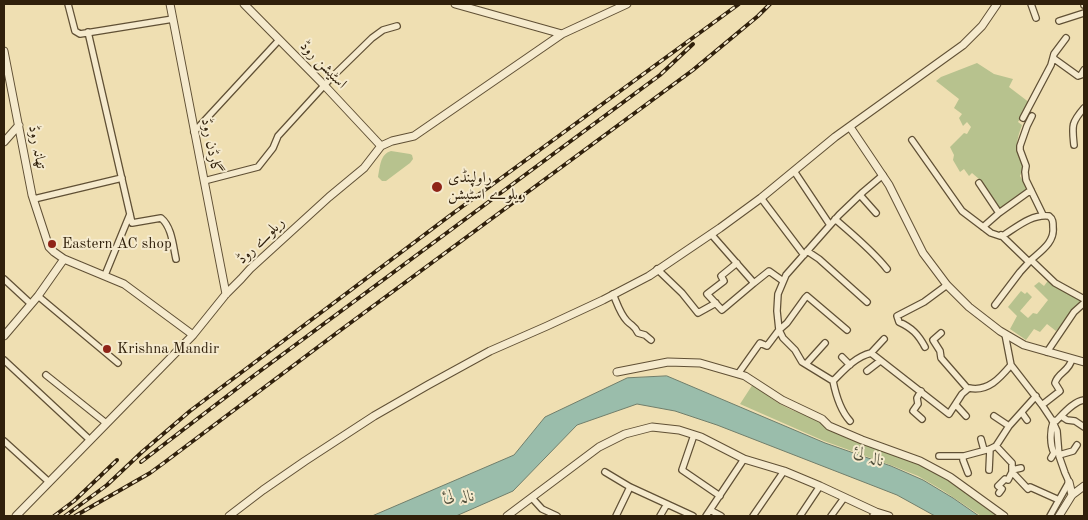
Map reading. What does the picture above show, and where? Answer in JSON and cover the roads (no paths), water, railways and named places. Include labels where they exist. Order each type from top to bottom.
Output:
[{"type":"street","points":[[68,4],[75,31],[80,34],[172,19]]},
{"type":"street","name":"گارڈن روڈ","points":[[170,4],[226,294]]},
{"type":"street","name":"اسٹیشن روڈ","points":[[244,4],[381,146]]},
{"type":"street","points":[[455,4],[562,34]]},
{"type":"street","points":[[381,146],[392,141],[414,136],[562,34],[627,4]]},
{"type":"street","points":[[229,516],[305,461],[374,416],[428,385],[490,351],[547,326],[649,276],[761,198],[835,137],[963,45],[982,26],[996,4]]},
{"type":"street","points":[[1031,4],[1036,18]]},
{"type":"street","points":[[1059,21],[1084,13]]},
{"type":"street","points":[[204,181],[258,167],[273,148],[278,136],[324,85],[372,38],[383,30],[397,26]]},
{"type":"street","points":[[88,32],[132,223],[161,218],[166,222],[176,259]]},
{"type":"street","points":[[1023,118],[1051,65],[1054,54],[1066,38]]},
{"type":"street","points":[[194,132],[279,40]]},
{"type":"street","name":"تھانہ روڈ","points":[[4,50],[6,83],[18,124],[34,199],[49,247],[64,259]]},
{"type":"street","points":[[1053,58],[1078,76],[1084,70]]},
{"type":"street","points":[[1074,145],[1072,127],[1084,108]]},
{"type":"street","points":[[1032,116],[1020,150],[1026,166],[1026,180],[1043,215]]},
{"type":"street","points":[[4,142],[18,124]]},
{"type":"street","points":[[850,127],[889,185],[923,253],[947,285],[969,307],[1024,346],[1084,362]]},
{"type":"street","points":[[912,140],[962,211],[991,233],[1001,235],[1055,283],[1084,299]]},
{"type":"street","name":"ریلوے روڈ","points":[[16,516],[193,335],[250,268],[364,168],[381,146]]},
{"type":"street","points":[[794,171],[830,225]]},
{"type":"street","points":[[850,421],[838,403],[833,381],[802,362],[795,350],[783,338],[779,330],[778,294],[786,275],[805,253],[860,195],[883,175]]},
{"type":"street","points":[[34,199],[122,178]]},
{"type":"street","points":[[979,183],[999,214]]},
{"type":"street","points":[[984,228],[1031,190]]},
{"type":"street","points":[[860,195],[876,213]]},
{"type":"street","points":[[761,198],[805,253],[819,259],[867,302]]},
{"type":"street","points":[[105,275],[130,214]]},
{"type":"street","points":[[995,305],[1020,272],[1051,241],[1054,233],[1052,219],[1049,216],[1043,215],[1034,217],[1001,235]]},
{"type":"street","points":[[835,220],[881,261],[887,269]]},
{"type":"street","points":[[711,234],[754,283]]},
{"type":"street","points":[[4,336],[38,296],[64,259],[124,284],[193,335]]},
{"type":"street","points":[[737,263],[721,276],[724,281],[708,294],[722,310],[769,271],[783,281]]},
{"type":"street","points":[[657,269],[682,293],[698,313],[716,303]]},
{"type":"street","points":[[4,279],[31,304]]},
{"type":"street","points":[[925,347],[919,335],[899,322],[897,316],[924,302],[947,285]]},
{"type":"street","points":[[613,294],[618,307],[627,320],[638,333],[645,335],[651,340]]},
{"type":"street","points":[[38,296],[118,363]]},
{"type":"street","points":[[738,374],[760,343],[767,346],[807,296],[846,330]]},
{"type":"street","points":[[1047,352],[1074,312],[1084,303]]},
{"type":"street","points":[[941,334],[934,340],[940,351],[941,358],[968,389]]},
{"type":"street","points":[[1005,334],[1012,365],[1053,422],[1057,432],[1059,454],[1072,495]]},
{"type":"street","points":[[833,381],[857,359],[871,353],[884,339]]},
{"type":"street","points":[[806,364],[825,343]]},
{"type":"street","points":[[871,353],[898,372],[949,414],[962,394],[969,388],[980,389],[992,384],[1012,365]]},
{"type":"street","points":[[842,357],[850,365]]},
{"type":"street","points":[[1042,405],[1060,391],[1055,383],[1056,379],[1071,365],[1072,358]]},
{"type":"street","points":[[4,360],[90,440]]},
{"type":"street","points":[[867,371],[880,361]]},
{"type":"street","points":[[617,372],[668,362],[700,363],[745,376],[782,400],[822,418],[829,426],[920,461],[950,477],[1004,516]]},
{"type":"street","points":[[46,376],[106,423]]},
{"type":"street","points":[[921,391],[917,398],[918,404],[913,411],[922,419]]},
{"type":"street","points":[[939,456],[987,450],[996,446],[1009,426],[1036,396]]},
{"type":"street","points":[[1051,458],[1054,453],[1050,446],[1053,422],[1081,400],[1084,400]]},
{"type":"street","points":[[956,405],[966,416]]},
{"type":"street","points":[[1022,412],[1027,420]]},
{"type":"street","points":[[994,416],[1009,426]]},
{"type":"street","points":[[1061,416],[1084,427]]},
{"type":"street","points":[[507,516],[599,447],[626,434],[652,427],[679,430],[701,437],[744,459],[784,471],[820,486],[874,515],[889,516]]},
{"type":"street","points":[[694,435],[682,470],[720,496]]},
{"type":"street","points":[[980,440],[987,450],[989,470]]},
{"type":"street","points":[[4,442],[49,482]]},
{"type":"street","points":[[1059,454],[1073,451],[1077,445]]},
{"type":"street","points":[[996,446],[1012,463],[1012,471],[1008,480],[1005,479],[998,486],[1002,489],[999,493]]},
{"type":"street","points":[[960,454],[968,473]]},
{"type":"street","points":[[706,516],[744,459]]},
{"type":"street","points":[[1012,471],[1021,468]]},
{"type":"street","points":[[753,516],[784,471]]},
{"type":"street","points":[[1012,471],[1028,489],[1030,487],[1059,500]]},
{"type":"street","points":[[605,472],[630,487],[693,516]]},
{"type":"street","points":[[1050,516],[1069,482]]},
{"type":"street","points":[[800,516],[820,486]]},
{"type":"street","points":[[1060,516],[1072,495],[1084,486]]},
{"type":"street","points":[[616,516],[630,487]]},
{"type":"street","points":[[532,498],[542,509],[557,516]]},
{"type":"street","points":[[831,516],[844,498]]},
{"type":"street","points":[[660,516],[666,504]]},
{"type":"street","points":[[710,510],[721,516]]},
{"type":"water","name":"نالہ لئ","points":[[667,376],[825,443],[891,466],[923,480],[979,516],[935,516],[897,495],[717,425],[675,411],[637,404],[577,425],[513,491],[456,516],[372,516],[514,455],[545,417],[627,378]]},
{"type":"railway","points":[[65,516],[107,485],[190,411],[448,217],[739,4]]},
{"type":"railway","points":[[75,516],[150,473],[165,462],[693,70],[770,4]]},
{"type":"railway","points":[[141,462],[252,377],[660,75],[693,44]]},
{"type":"railway","points":[[54,516],[74,501],[117,460]]},
{"type":"place","name":"راولپنڈی ریلوے اسٹیشن","points":[[437,187]]},
{"type":"place","name":"Eastern AC shop","points":[[52,244]]},
{"type":"place","name":"Krishna Mandir","points":[[107,349]]}]
